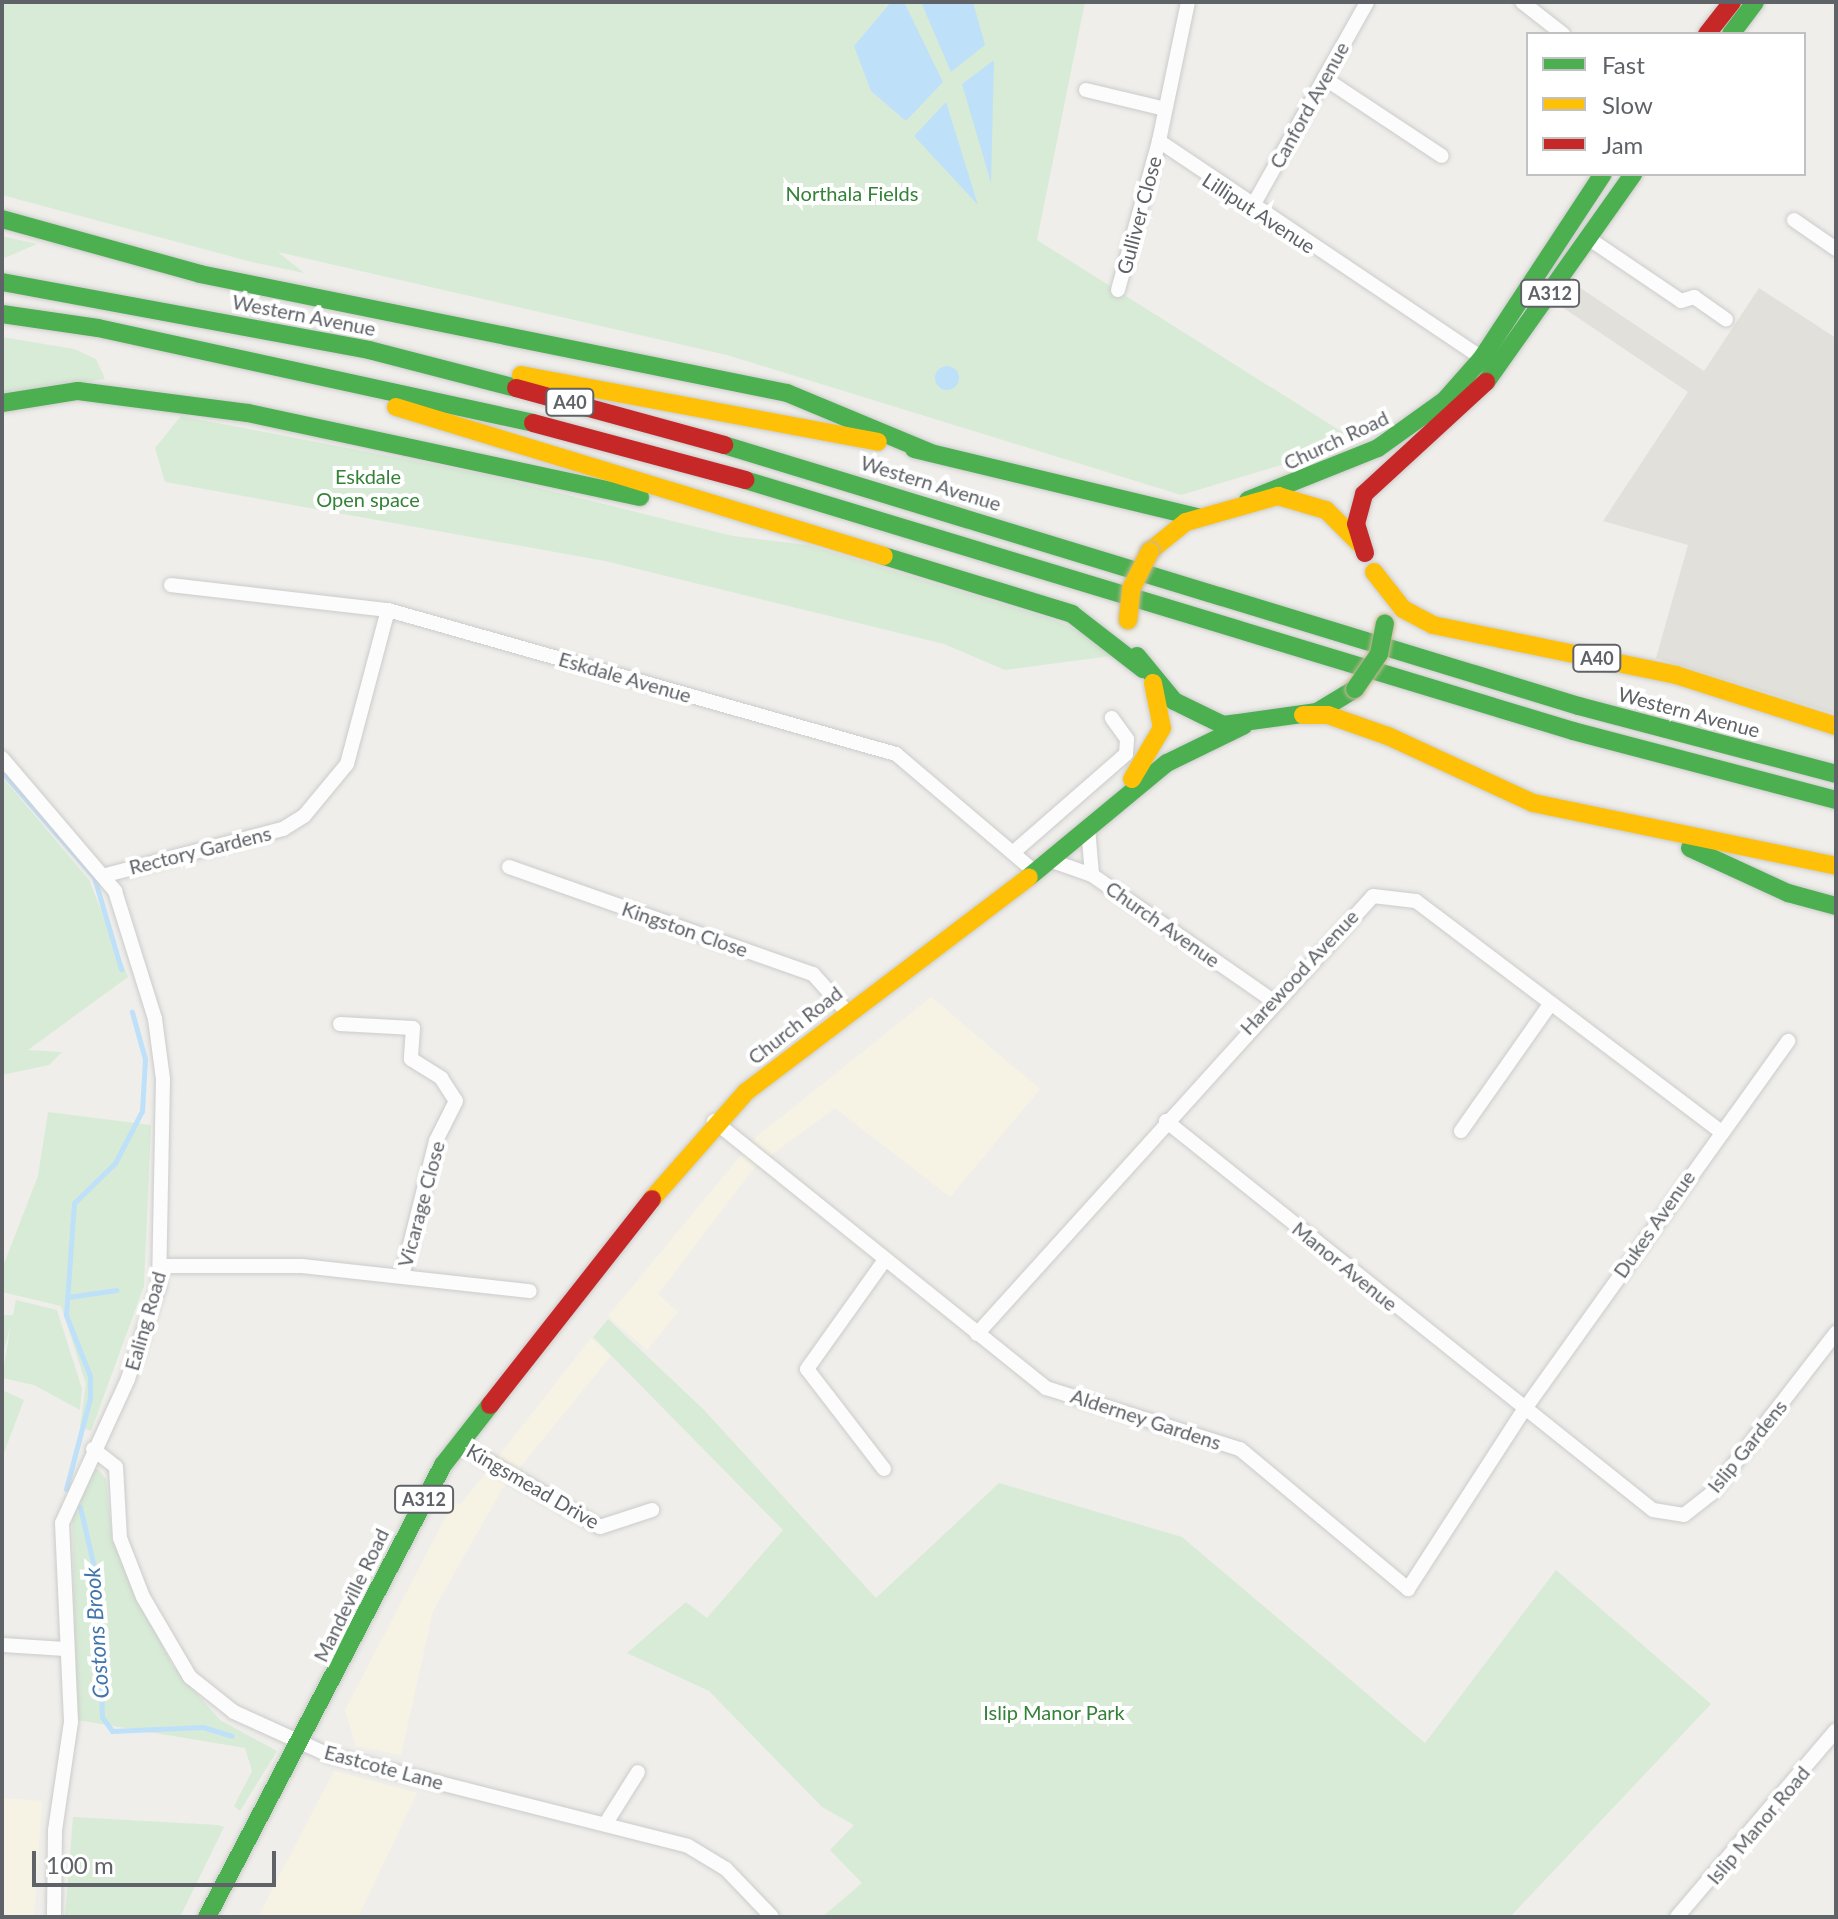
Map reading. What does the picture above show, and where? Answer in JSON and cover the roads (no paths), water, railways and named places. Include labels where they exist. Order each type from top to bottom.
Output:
[{"type":"main road","points":[[1709,32],[1732,2]]},
{"type":"main road","points":[[1732,32],[1755,2]]},
{"type":"main road","name":"Church Road","points":[[1248,500],[1405,432],[1482,358],[1602,176]]},
{"type":"main road","name":"A312","points":[[1093,823],[1181,753],[1254,724],[1303,715],[1355,689],[1379,654],[1385,624],[1374,572],[1356,524],[1364,494],[1477,395],[1632,176]]},
{"type":"main road","points":[[2,219],[200,274],[787,393],[929,452]]},
{"type":"main road","name":"Western Avenue","points":[[2,282],[369,350],[659,425],[1579,706],[1836,774]]},
{"type":"main road","name":"A40","points":[[2,314],[234,356],[628,444],[1573,731],[1836,800]]},
{"type":"main road","name":"A40","points":[[369,350],[929,452],[1198,517]]},
{"type":"main road","name":"A40","points":[[234,356],[1072,614],[1108,635],[1147,674]]},
{"type":"main road","points":[[2,403],[78,391],[248,413],[806,534]]},
{"type":"main road","name":"A312","points":[[1093,823],[1159,740],[1163,710],[1128,620],[1131,589],[1150,551],[1198,517],[1248,500],[1278,496],[1316,505],[1346,526],[1365,553]]},
{"type":"main road","name":"A40","points":[[1374,572],[1403,609],[1433,625],[1676,675],[1836,726]]},
{"type":"main road","name":"A312","points":[[1147,674],[1210,721],[1254,724]]},
{"type":"main road","points":[[1303,715],[1328,715],[1388,736],[1533,803],[1656,832],[1836,866]]},
{"type":"main road","name":"Church Road","points":[[562,1310],[714,1121],[847,1012],[1042,866],[1093,823]]},
{"type":"main road","points":[[1656,832],[1788,893],[1836,906]]},
{"type":"main road","name":"Mandeville Road","points":[[207,1917],[458,1443],[562,1310]]},
{"type":"street","points":[[1159,141],[1188,2]]},
{"type":"street","name":"Canford Avenue","points":[[1251,209],[1367,2]]},
{"type":"street","points":[[1522,2],[1560,32]]},
{"type":"street","points":[[1324,78],[1442,156]]},
{"type":"street","points":[[1086,90],[1165,109]]},
{"type":"street","name":"Lilliput Avenue","points":[[1159,141],[1251,209],[1482,358]]},
{"type":"street","name":"Gulliver Close","points":[[1118,290],[1159,141]]},
{"type":"street","points":[[1794,220],[1836,249]]},
{"type":"street","points":[[1588,238],[1681,301],[1694,297],[1726,319]]},
{"type":"street","name":"Eskdale Avenue","points":[[171,585],[388,610],[896,754],[1016,850],[1042,866]]},
{"type":"street","name":"Rectory Gardens","points":[[106,875],[283,829],[304,816],[347,764],[388,610]]},
{"type":"street","points":[[1016,850],[1126,754],[1127,739],[1112,718]]},
{"type":"street","name":"Ealing Road","points":[[2,758],[106,875],[125,913],[161,1052],[162,1266],[128,1379],[93,1449],[62,1523],[71,1722],[55,1831],[54,1917]]},
{"type":"street","points":[[1092,875],[1093,823]]},
{"type":"street","name":"Church Avenue","points":[[1042,866],[1092,875],[1272,1000]]},
{"type":"street","name":"Kingston Close","points":[[509,867],[813,974],[847,1012]]},
{"type":"street","name":"Harewood Avenue","points":[[977,1334],[1353,910],[1392,893],[1416,901],[1720,1131]]},
{"type":"street","points":[[1461,1131],[1551,1003]]},
{"type":"street","name":"Vicarage Close","points":[[340,1024],[413,1028],[411,1059],[452,1088],[456,1101],[436,1141],[402,1276]]},
{"type":"street","name":"Dukes Avenue","points":[[1524,1410],[1720,1131],[1788,1041]]},
{"type":"street","name":"Alderney Gardens","points":[[714,1121],[884,1261],[1046,1388],[1240,1449],[1408,1589],[1524,1410]]},
{"type":"street","name":"Manor Avenue","points":[[1166,1121],[1524,1410]]},
{"type":"street","points":[[884,1261],[807,1369],[884,1469]]},
{"type":"street","points":[[162,1266],[247,1264],[402,1276],[530,1291]]},
{"type":"street","name":"Islip Gardens","points":[[1524,1410],[1653,1510],[1684,1515],[1711,1494],[1836,1333]]},
{"type":"street","name":"Kingsmead Drive","points":[[458,1443],[600,1527],[652,1510]]},
{"type":"street","name":"Eastcote Lane","points":[[93,1449],[116,1467],[120,1538],[143,1597],[190,1677],[234,1712],[301,1742],[688,1846],[726,1869],[772,1917]]},
{"type":"street","points":[[2,1645],[66,1649]]},
{"type":"street","name":"Islip Manor Road","points":[[1677,1917],[1748,1842],[1836,1730]]},
{"type":"street","points":[[606,1823],[638,1772]]},
{"type":"water","points":[[891,2],[904,2],[943,82],[906,121],[871,91],[854,46]]},
{"type":"water","points":[[921,2],[973,2],[985,45],[951,72]]},
{"type":"water","points":[[994,60],[991,183],[962,84]]},
{"type":"water","points":[[946,102],[978,205],[914,136]]},
{"type":"water","points":[[947,366],[955,370],[959,378],[955,386],[947,390],[939,386],[935,378],[939,370]]},
{"type":"waterway","name":"Costons Brook","points":[[2,772],[94,877],[121,969]]},
{"type":"waterway","name":"Costons Brook","points":[[66,1489],[90,1398],[90,1376],[66,1315],[74,1203],[115,1163],[142,1111],[145,1059],[132,1012]]},
{"type":"waterway","points":[[68,1297],[116,1290]]},
{"type":"waterway","name":"Costons Brook","points":[[80,1507],[97,1580],[102,1717],[112,1731],[203,1727],[232,1736]]},
{"type":"park label","name":"Northala Fields","points":[[852,193]]},
{"type":"park label","name":"Eskdale Open space","points":[[368,488]]},
{"type":"park label","name":"Islip Manor Park","points":[[1054,1712]]}]
